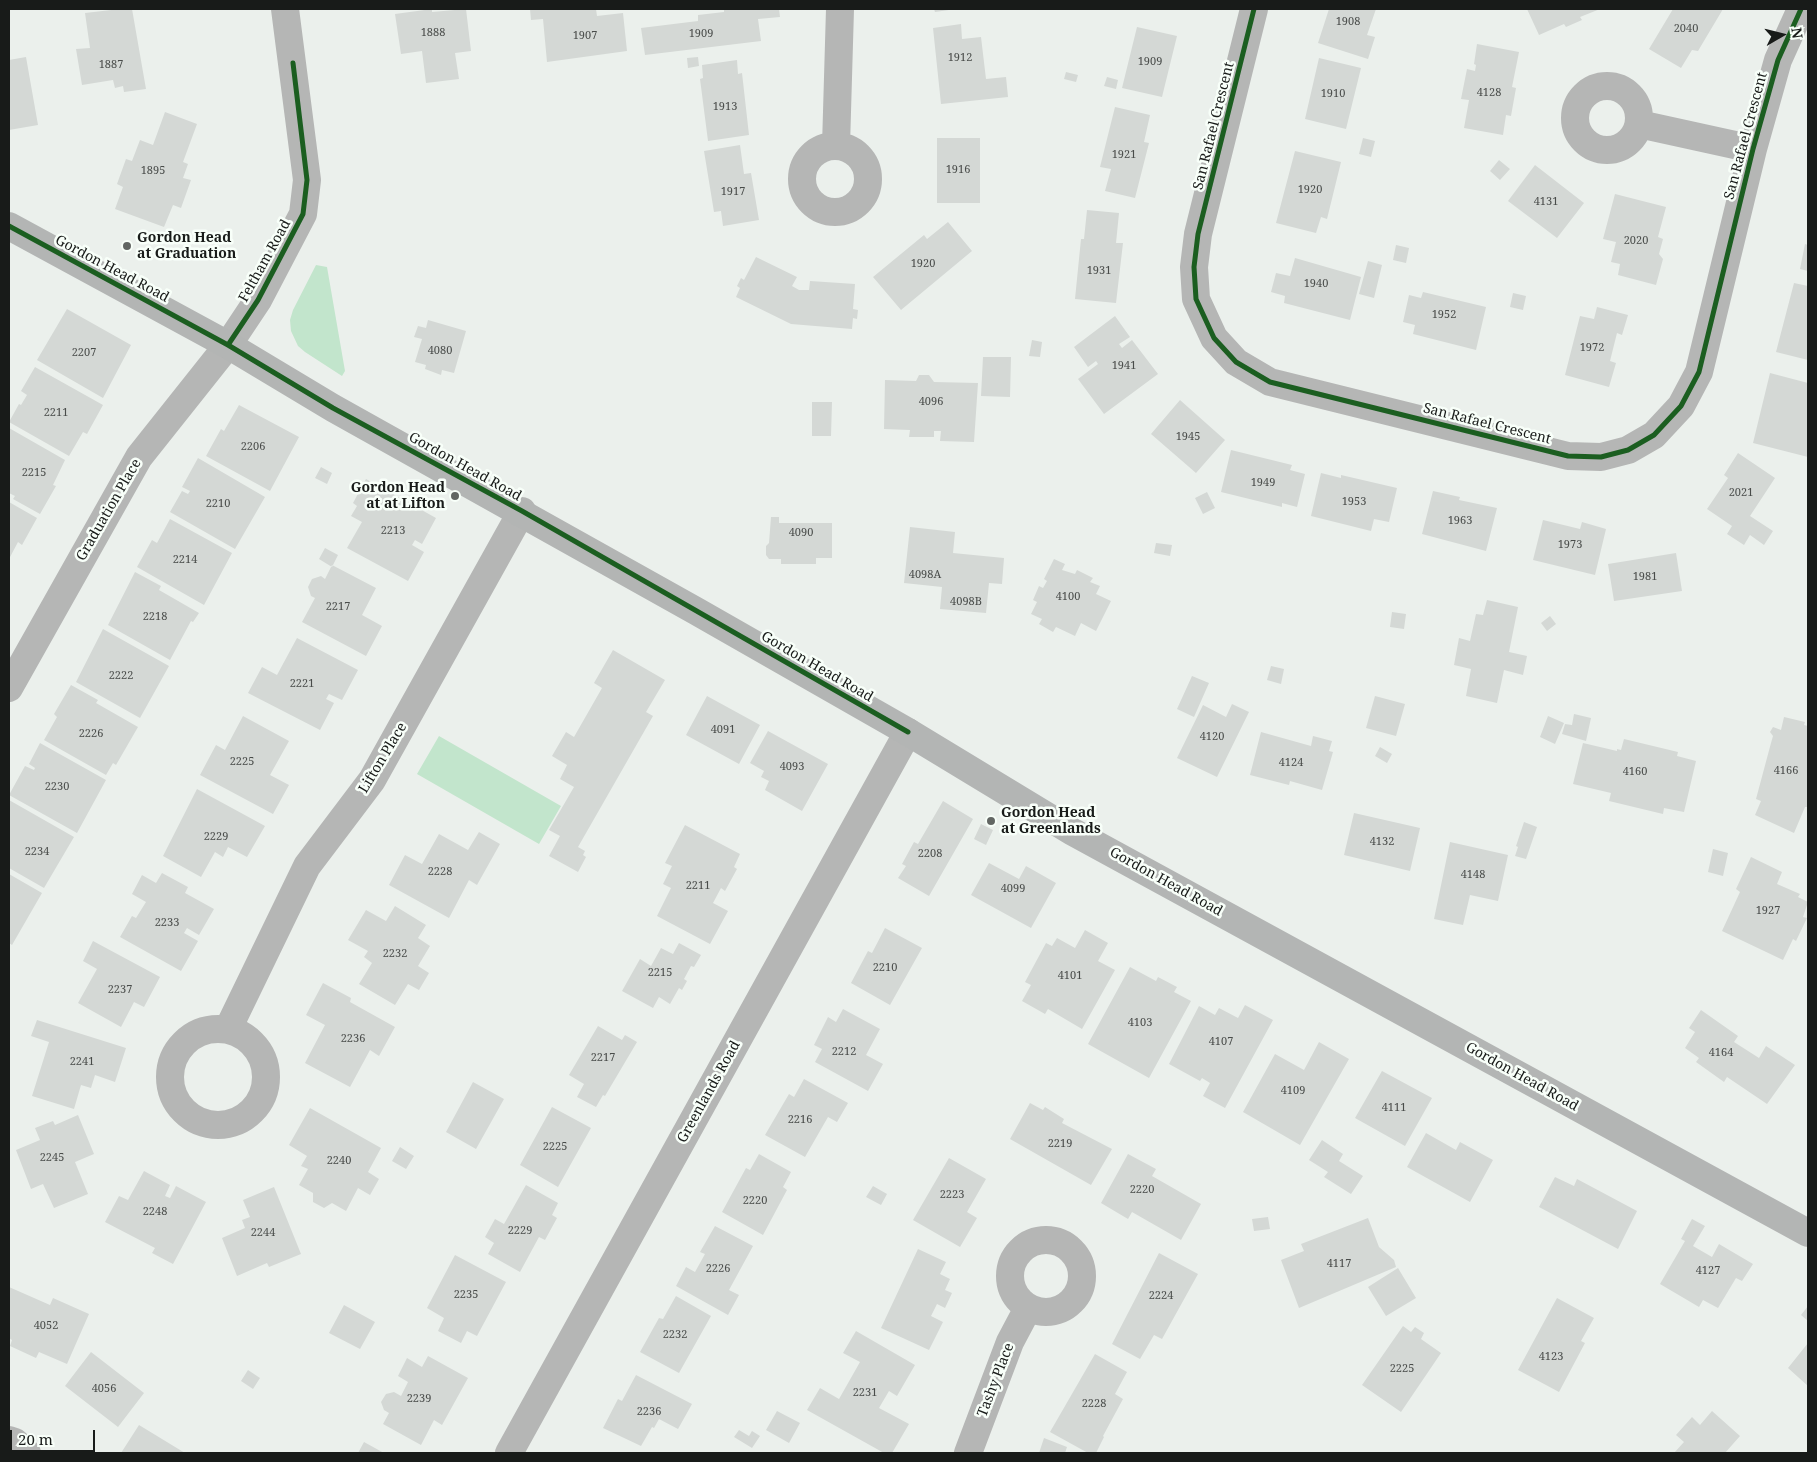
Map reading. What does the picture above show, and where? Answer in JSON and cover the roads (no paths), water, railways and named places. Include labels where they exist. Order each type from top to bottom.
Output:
[{"type":"main road","name":"Gordon Head Road","points":[[9,226],[228,344],[333,408],[522,512],[908,732],[1073,832],[1808,1233]]},
{"type":"street","name":"Feltham Road","points":[[228,344],[258,300],[303,214],[307,180],[285,9]]},
{"type":"street","points":[[836,146],[840,9]]},
{"type":"street","name":"San Rafael Crescent","points":[[1254,9],[1198,234],[1194,267],[1196,299],[1214,338],[1236,362],[1270,382],[1568,456],[1601,457],[1628,450],[1654,435],[1681,406],[1699,372],[1753,149],[1778,60],[1801,9]]},
{"type":"street","points":[[1639,124],[1753,149]]},
{"type":"street","name":"Graduation Place","points":[[9,688],[139,457],[228,344]]},
{"type":"street","name":"Lifton Place","points":[[228,1029],[307,866],[372,780],[522,512]]},
{"type":"street","name":"Greenlands Road","points":[[509,1453],[908,732]]},
{"type":"street","name":"Tashy Place","points":[[968,1453],[1010,1342],[1028,1308]]},
{"type":"street","points":[[9,1440],[15,1442],[27,1453]]},
{"type":"place","name":"Gordon Head at Graduation","points":[[127,246]]},
{"type":"place","name":"Gordon Head at at Lifton","points":[[455,496]]},
{"type":"place","name":"Gordon Head at Greenlands","points":[[991,821]]}]
